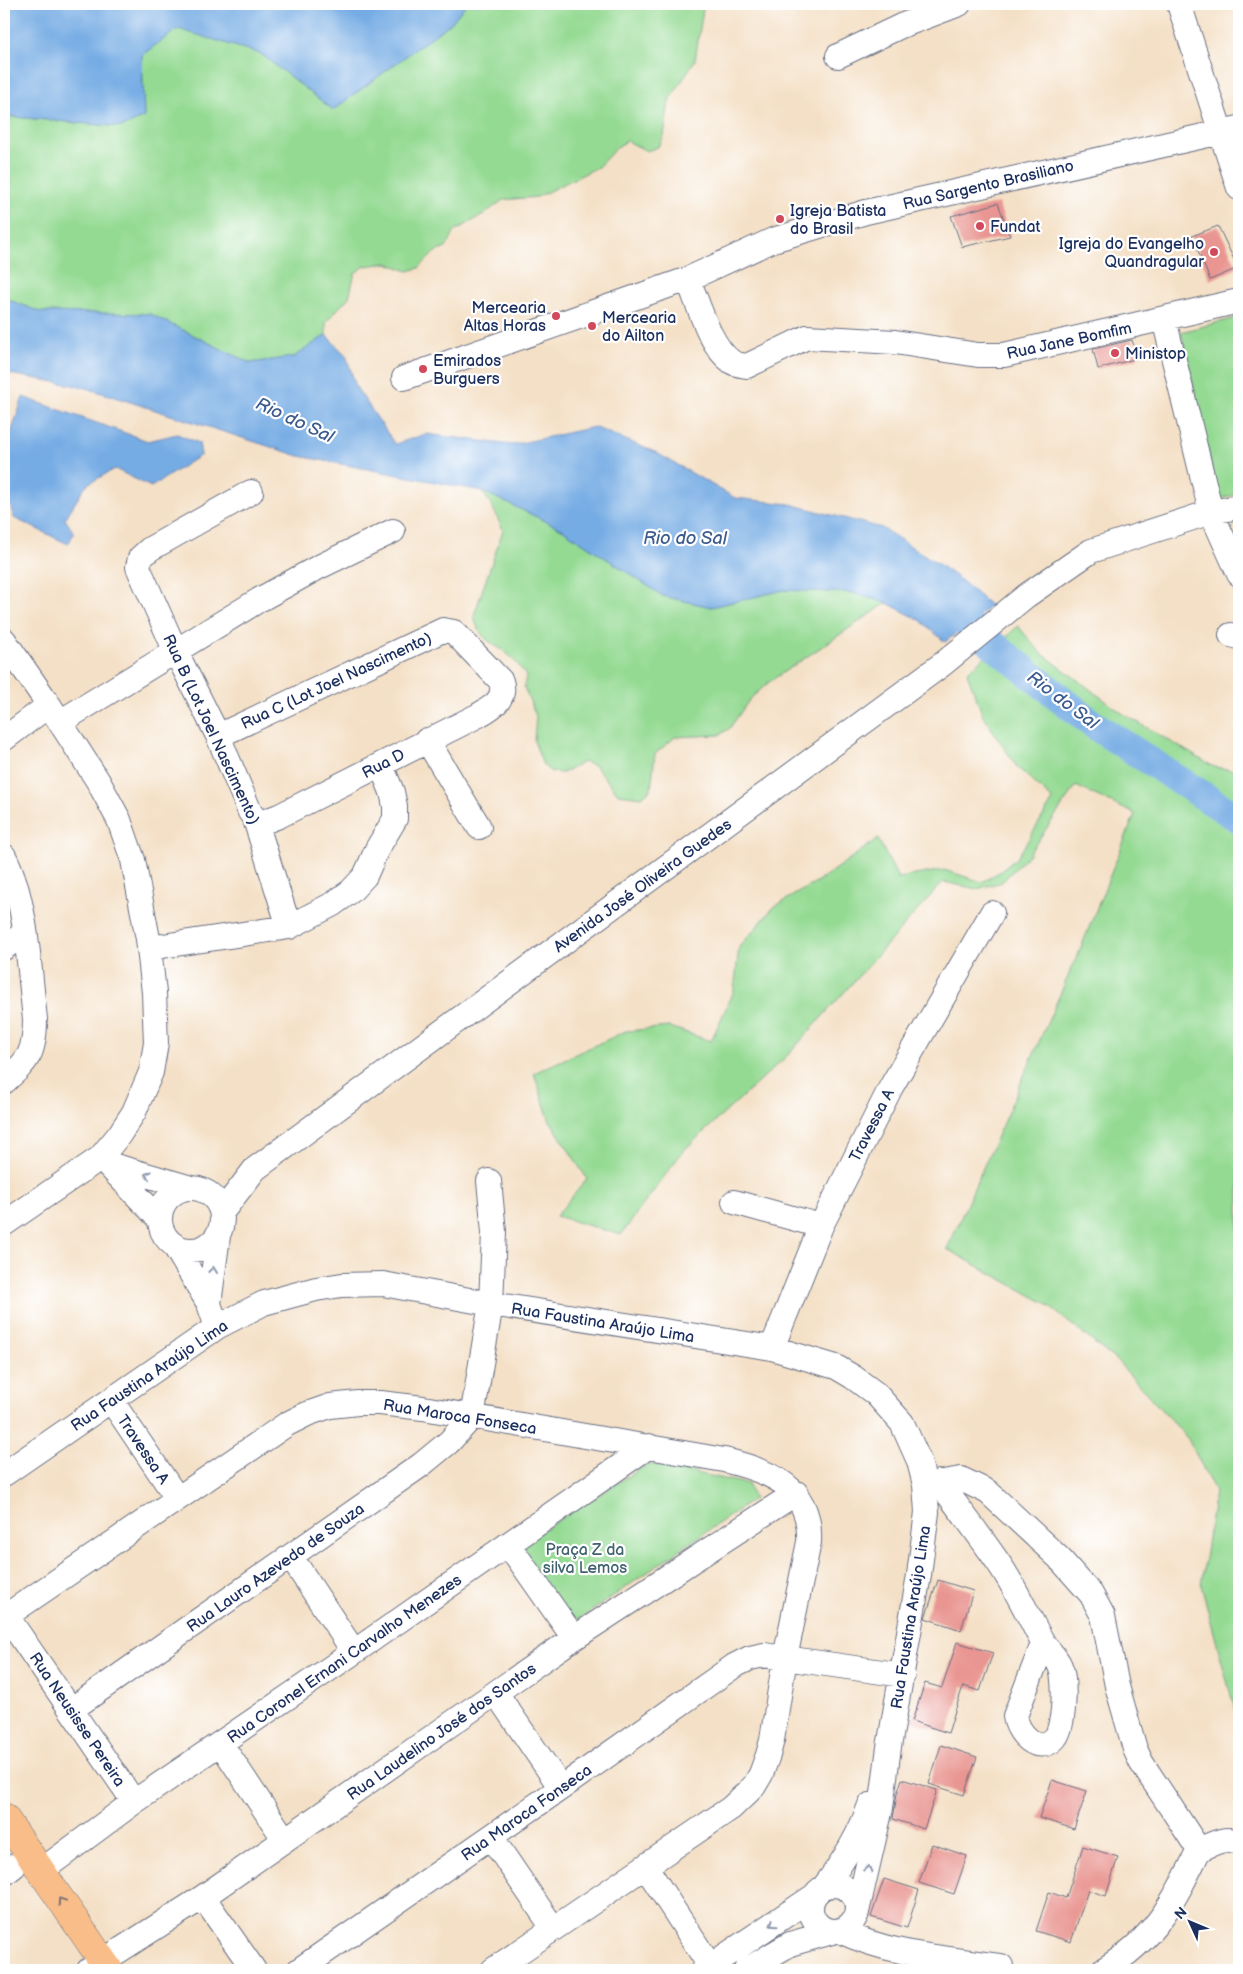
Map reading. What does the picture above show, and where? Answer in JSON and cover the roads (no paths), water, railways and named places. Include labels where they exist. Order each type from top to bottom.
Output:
[{"type":"main road","points":[[4,1817],[41,1871],[73,1934]]},
{"type":"main road","points":[[7,1864],[73,1934],[100,1968]]},
{"type":"street","points":[[838,56],[901,26],[959,4]]},
{"type":"street","points":[[1179,4],[1231,130],[1239,188]]},
{"type":"street","name":"Rua Sargento Brasiliano","points":[[404,378],[688,279],[773,240],[866,212],[1231,130]]},
{"type":"street","name":"Rua Jane Bomfim","points":[[688,279],[713,339],[727,358],[735,364],[747,366],[807,337],[895,342],[978,354],[1004,355],[1239,301]]},
{"type":"street","points":[[1164,319],[1211,512],[1239,574]]},
{"type":"street","name":"Rua B (Lot Joel Nascimento)","points":[[251,492],[150,549],[138,562],[139,572],[218,736],[250,812],[255,819],[289,927]]},
{"type":"street","name":"Avenida José Oliveira Guedes","points":[[222,1212],[255,1169],[944,662],[1026,596],[1091,551],[1211,512],[1239,507]]},
{"type":"street","points":[[4,739],[176,652],[259,600],[393,531]]},
{"type":"street","name":"Rua C (Lot Joel Nascimento)","points":[[218,736],[446,630],[454,632],[497,677],[503,691]]},
{"type":"street","points":[[4,640],[98,781],[119,820],[133,860],[149,948],[154,993],[156,1043],[151,1072],[134,1112],[103,1160],[4,1224]]},
{"type":"street","name":"Rua D","points":[[255,819],[263,822],[279,816],[477,716],[491,708],[499,700],[503,691]]},
{"type":"street","points":[[428,740],[479,826]]},
{"type":"street","points":[[149,948],[289,927],[334,904],[351,891],[368,871],[377,849],[393,824],[396,815],[392,792],[381,765]]},
{"type":"street","points":[[4,856],[10,868],[18,897],[35,1019],[35,1037],[29,1056],[20,1069],[4,1082]]},
{"type":"street","name":"Travessa A","points":[[772,1348],[821,1226],[890,1087],[992,913]]},
{"type":"street","points":[[4,948],[24,933]]},
{"type":"street","points":[[103,1160],[196,1189],[211,1195],[218,1202],[222,1212],[222,1222],[218,1236],[209,1304]]},
{"type":"street","points":[[103,1160],[160,1220]]},
{"type":"street","name":"Avenida José Oliveira Guedes","points":[[196,1189],[255,1169]]},
{"type":"street","points":[[472,1417],[491,1304],[494,1219],[488,1181]]},
{"type":"street","points":[[196,1189],[181,1190],[172,1194],[161,1210],[160,1220],[162,1230],[167,1239],[174,1246],[209,1304],[216,1328]]},
{"type":"street","points":[[734,1202],[821,1226]]},
{"type":"street","points":[[174,1246],[183,1250],[203,1248],[218,1236]]},
{"type":"street","name":"Rua Faustina Araújo Lima","points":[[4,1474],[216,1328],[264,1303],[316,1289],[342,1285],[383,1284],[491,1304],[772,1348],[836,1367],[876,1394],[902,1423],[919,1461],[932,1483],[881,1808],[843,1926]]},
{"type":"street","name":"Travessa A","points":[[111,1400],[177,1498]]},
{"type":"street","name":"Rua Maroca Fonseca","points":[[5,1614],[287,1424],[307,1414],[330,1406],[358,1402],[380,1403],[649,1446],[748,1466],[766,1472],[796,1493]]},
{"type":"street","name":"Rua Lauro Azevedo de Souza","points":[[72,1709],[421,1465],[449,1442],[472,1417]]},
{"type":"street","name":"Rua Coronel Ernani Carvalho Menezes","points":[[41,1871],[134,1802],[221,1744],[649,1446]]},
{"type":"street","points":[[932,1483],[961,1479],[988,1492],[1059,1558],[1091,1594],[1103,1616],[1113,1661],[1116,1686],[1135,1748],[1141,1762],[1199,1850]]},
{"type":"street","points":[[932,1483],[1002,1568],[1044,1644]]},
{"type":"street","points":[[493,1970],[732,1808],[754,1786],[761,1774],[772,1740],[785,1658],[809,1542],[808,1521],[796,1493]]},
{"type":"street","name":"Rua Laudelino José dos Santos","points":[[100,1968],[574,1638],[796,1493]]},
{"type":"street","points":[[508,1544],[574,1638]]},
{"type":"street","points":[[291,1557],[354,1652]]},
{"type":"street","name":"Rua Neusisse Pereira","points":[[5,1614],[134,1802]]},
{"type":"street","name":"Rua Maroca Fonseca","points":[[298,1970],[734,1666],[750,1658],[764,1655],[903,1675]]},
{"type":"street","points":[[496,1693],[561,1788]]},
{"type":"street","points":[[221,1744],[285,1840]]},
{"type":"street","name":"Rua Faustina Araújo Lima","points":[[707,1968],[819,1892],[843,1862],[860,1832],[890,1747]]},
{"type":"street","points":[[491,1837],[553,1928]]},
{"type":"street","points":[[1103,1970],[1124,1958],[1152,1931],[1186,1877],[1199,1850],[1221,1840],[1239,1842]]},
{"type":"street","points":[[646,1867],[707,1968]]},
{"type":"street","points":[[746,1970],[790,1944],[843,1926],[856,1900],[847,1888],[832,1885],[819,1892],[810,1912],[813,1919],[825,1930],[843,1926]]},
{"type":"street","points":[[203,1897],[254,1970]]},
{"type":"street","points":[[843,1926],[861,1941],[933,1964],[1000,1966]]},
{"type":"water","points":[[4,4],[466,4],[452,22],[333,110],[261,54],[178,29],[142,55],[144,117],[122,127],[4,116]]},
{"type":"water","name":"Rio do Sal","points":[[4,298],[40,312],[150,314],[250,363],[294,357],[326,335],[346,355],[356,387],[395,444],[426,434],[512,445],[594,427],[655,452],[735,498],[790,504],[882,528],[962,581],[991,606],[945,642],[920,620],[887,603],[853,593],[784,590],[711,607],[663,596],[562,529],[482,491],[299,456],[83,387],[4,373]]},
{"type":"water","points":[[23,397],[148,441],[177,434],[199,443],[201,455],[151,487],[115,469],[86,485],[65,519],[74,533],[68,544],[14,518],[4,486],[4,454]]},
{"type":"waterway","name":"Rio do Sal","points":[[938,601],[1094,725],[1239,819]]},
{"type":"place","name":"Igreja Batista do Brasil","points":[[780,219]]},
{"type":"place","name":"Fundat","points":[[980,226]]},
{"type":"place","name":"Igreja do Evangelho Quandragular","points":[[1214,252]]},
{"type":"place","name":"Mercearia Altas Horas","points":[[556,316]]},
{"type":"place","name":"Mercearia do Ailton","points":[[592,326]]},
{"type":"place","name":"Ministop","points":[[1115,353]]},
{"type":"place","name":"Emirados Burguers","points":[[423,369]]},
{"type":"park label","name":"Praça Z da silva Lemos","points":[[585,1558]]}]
